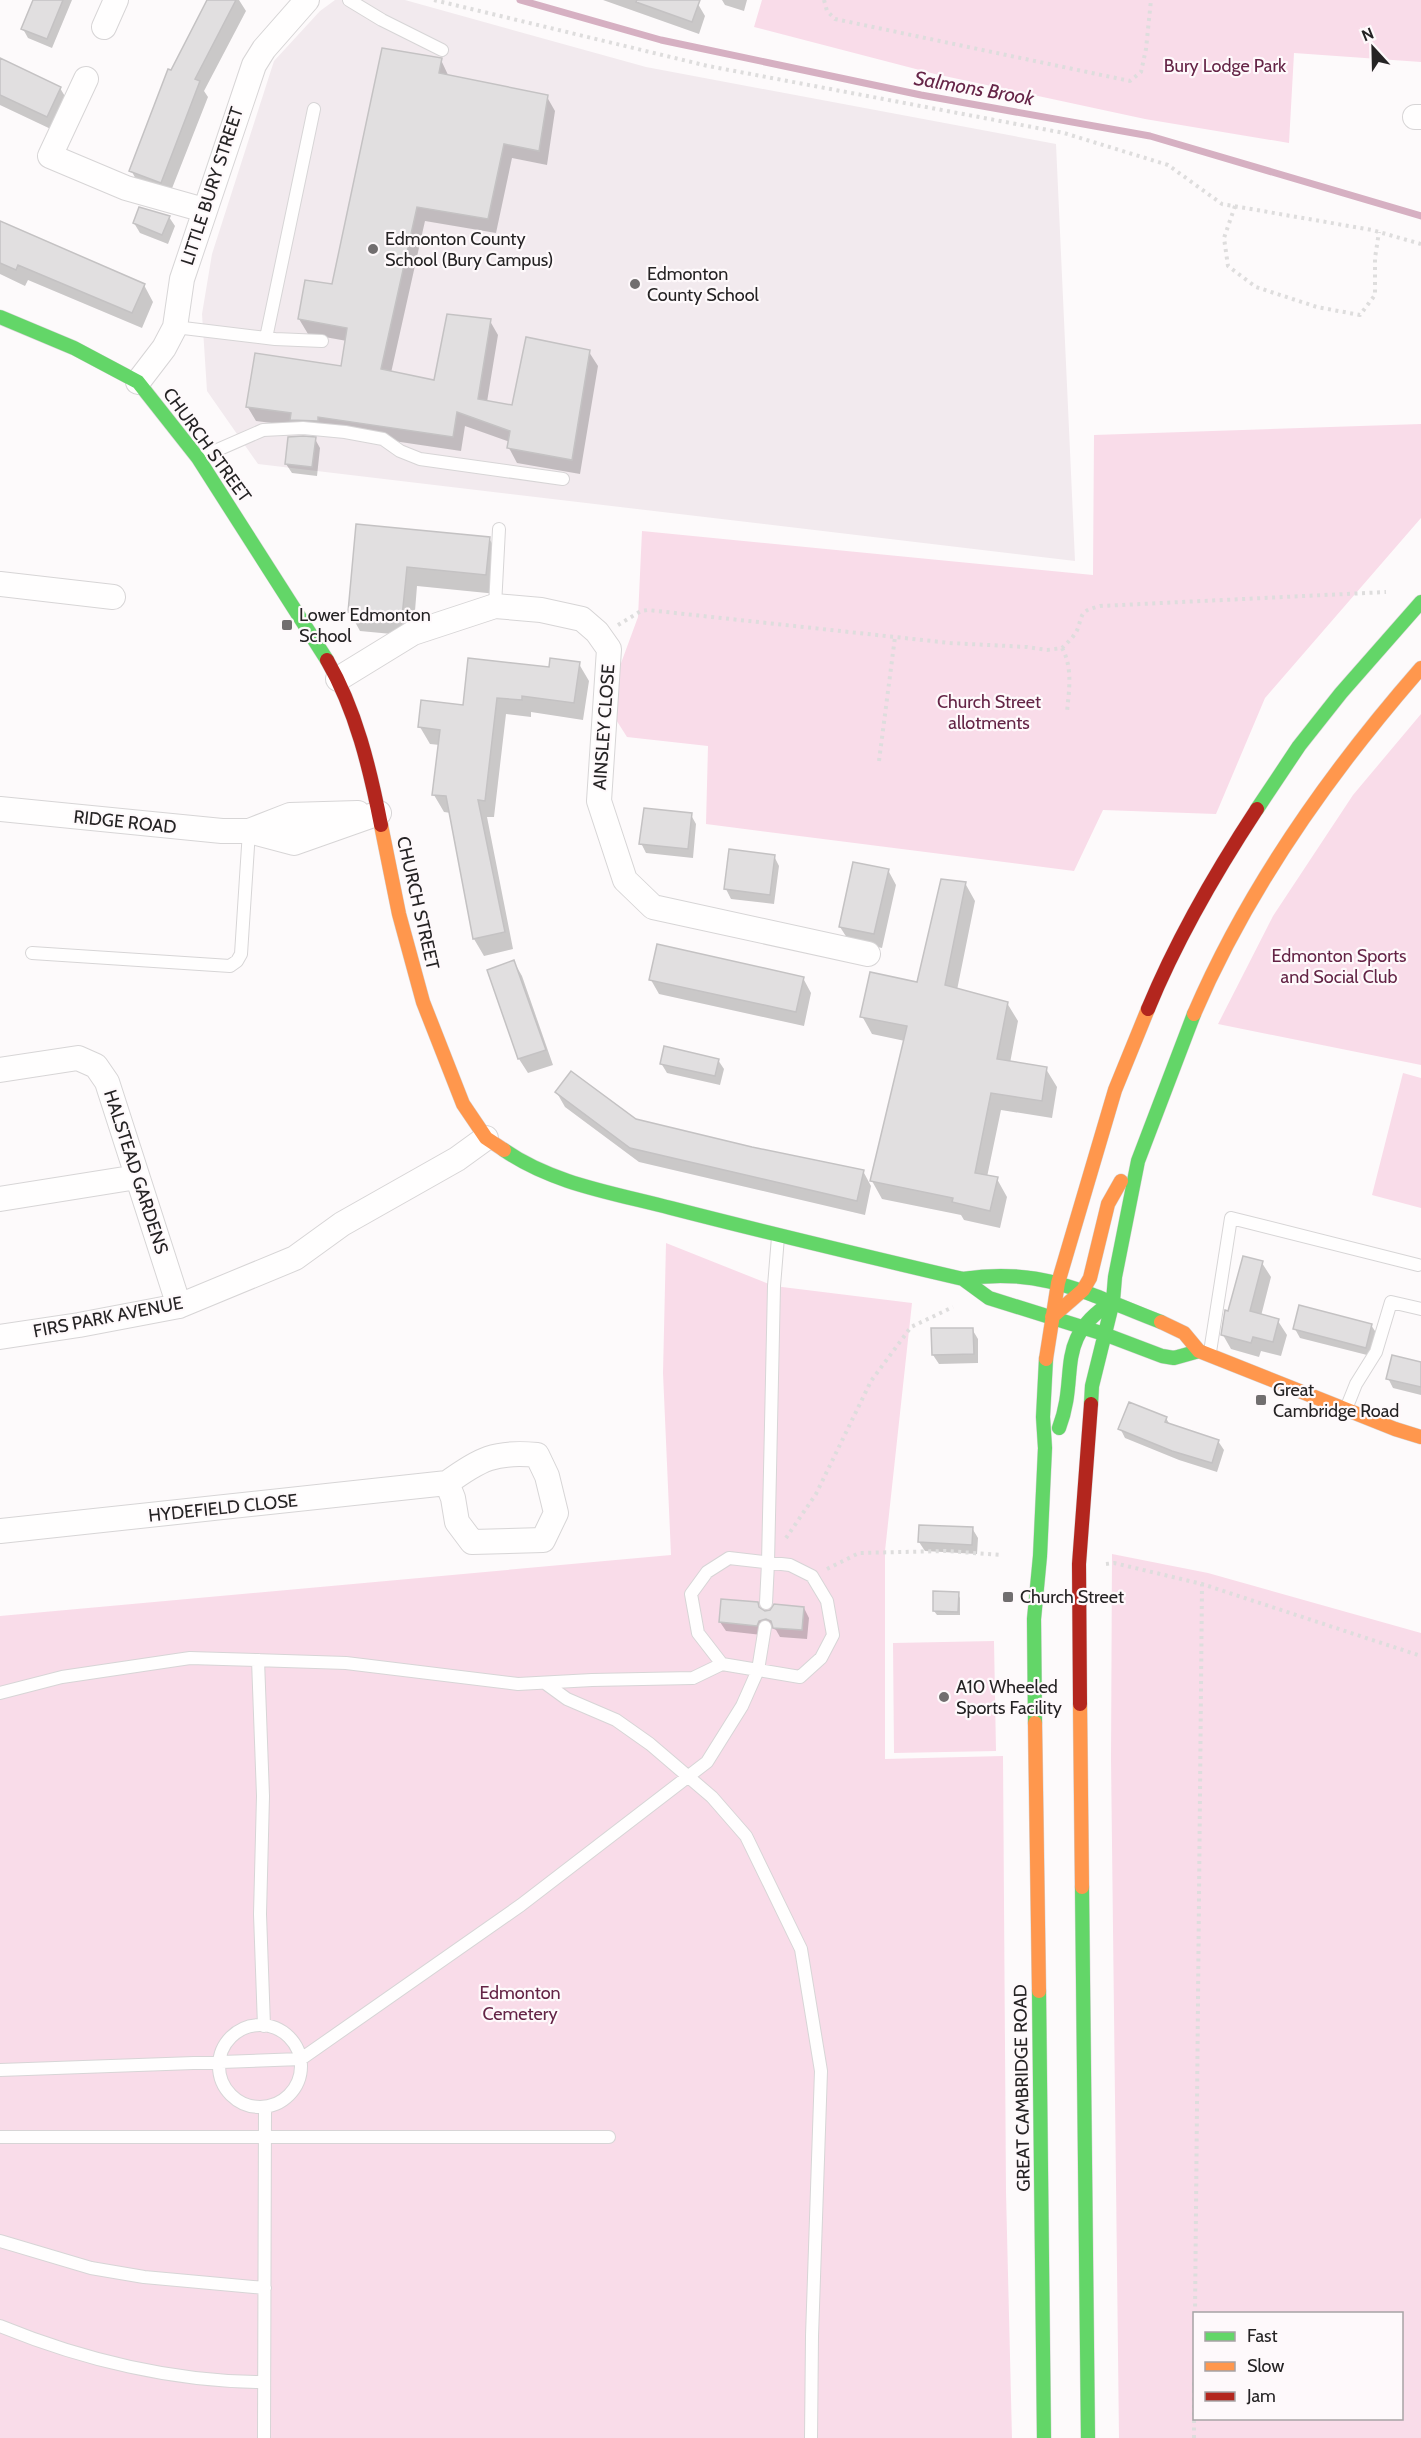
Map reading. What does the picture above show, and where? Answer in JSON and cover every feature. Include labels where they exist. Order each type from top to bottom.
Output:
[{"type":"main road","name":"CHURCH STREET","points":[[0,317],[74,348],[138,382],[198,458],[338,679],[356,724],[379,813],[399,914],[423,1002],[463,1104],[486,1138],[518,1160],[543,1173],[778,1236],[963,1279],[994,1274],[1058,1283],[1083,1290],[1183,1332],[1204,1353],[1345,1410],[1421,1437]]},
{"type":"main road","name":"GREAT CAMBRIDGE ROAD","points":[[1044,2438],[1042,1835],[1035,1738],[1034,1619],[1040,1556],[1045,1448],[1042,1416],[1046,1350],[1058,1283],[1115,1090],[1160,980],[1194,914],[1231,849],[1299,746],[1341,693],[1421,602]]},
{"type":"main road","points":[[1089,2438],[1076,1834],[1080,1746],[1078,1564],[1092,1386],[1113,1301],[1115,1277],[1138,1161],[1180,1047],[1206,986],[1268,871],[1336,773],[1421,668]]},
{"type":"main road","points":[[1052,1317],[1083,1290],[1090,1278],[1108,1204],[1122,1179],[1138,1161]]},
{"type":"main road","name":"CHURCH STREET","points":[[963,1279],[989,1298],[1104,1334],[1162,1356],[1174,1358],[1204,1353]]},
{"type":"main road","points":[[1045,1448],[1055,1436],[1062,1420],[1072,1353],[1081,1328],[1094,1314],[1113,1301]]},
{"type":"street","points":[[104,27],[116,0]]},
{"type":"street","name":"LITTLE BURY STREET","points":[[138,382],[164,348],[175,327],[182,279],[254,65],[264,49],[307,0]]},
{"type":"street","points":[[86,79],[50,156],[126,188],[204,210]]},
{"type":"street","points":[[0,584],[113,597]]},
{"type":"street","name":"AINSLEY CLOSE","points":[[338,679],[413,633],[495,606],[541,609],[582,619],[601,637],[609,649],[599,801],[625,880],[653,907],[868,954]]},
{"type":"street","name":"RIDGE ROAD","points":[[0,810],[222,831],[249,831],[294,843],[379,813]]},
{"type":"street","name":"HALSTEAD GARDENS","points":[[0,1070],[78,1058],[96,1066],[107,1082],[179,1306]]},
{"type":"street","name":"FIRS PARK AVENUE","points":[[0,1337],[179,1306],[215,1291],[288,1242],[342,1224],[457,1158],[486,1138]]},
{"type":"street","points":[[0,1199],[137,1177]]},
{"type":"street","points":[[511,1453],[537,1455],[547,1476],[556,1513],[543,1540],[472,1542],[458,1522],[447,1483],[474,1463],[511,1453]]},
{"type":"street","name":"HYDEFIELD CLOSE","points":[[0,1531],[447,1483]]},
{"type":"lane","points":[[349,0],[382,20],[442,50]]},
{"type":"lane","points":[[266,339],[314,109]]},
{"type":"lane","points":[[175,327],[266,339],[322,341]]},
{"type":"lane","points":[[198,458],[263,430],[303,428],[383,439],[400,451],[420,459],[563,479]]},
{"type":"lane","points":[[495,606],[499,529]]},
{"type":"lane","points":[[32,953],[230,966],[241,954],[249,831]]},
{"type":"lane","points":[[1204,1353],[1231,1218],[1418,1265]]},
{"type":"lane","points":[[766,1603],[774,1286],[778,1236]]},
{"type":"lane","points":[[1345,1410],[1356,1384],[1376,1352],[1390,1302],[1421,1309]]},
{"type":"lane","points":[[0,1693],[62,1677],[190,1658],[346,1663],[518,1684],[693,1678],[722,1664],[800,1677],[821,1658],[833,1635],[827,1602],[812,1576],[790,1565],[729,1558],[707,1572],[691,1594],[698,1633],[722,1664]]},
{"type":"lane","points":[[0,2070],[301,2059],[521,1905],[706,1762],[742,1706],[758,1670],[765,1627]]},
{"type":"lane","points":[[258,1660],[262,1796],[260,1914],[264,2026]]},
{"type":"lane","points":[[545,1683],[567,1699],[616,1720],[689,1776],[712,1797],[746,1836],[801,1949],[821,2071],[811,2438]]},
{"type":"lane","points":[[247,2026],[264,2026],[282,2031],[291,2038],[301,2059],[299,2081],[286,2099],[265,2108],[246,2106],[230,2096],[220,2080],[218,2062],[227,2040],[247,2026]]},
{"type":"lane","points":[[264,2438],[263,2138],[265,2108]]},
{"type":"lane","points":[[0,2137],[609,2136]]},
{"type":"lane","points":[[0,2241],[91,2268],[144,2277],[265,2288]]},
{"type":"lane","points":[[0,2326],[58,2348],[100,2359],[191,2377],[232,2382],[264,2382]]},
{"type":"path","points":[[434,0],[708,66],[1064,133],[1168,165],[1216,201],[1379,231],[1421,244]]},
{"type":"path","points":[[824,0],[827,11],[836,19],[1130,81],[1141,72],[1146,50],[1151,0]]},
{"type":"path","points":[[1235,206],[1224,238],[1228,266],[1256,287],[1317,307],[1360,315],[1375,295],[1375,258],[1379,231]]},
{"type":"path","points":[[601,637],[634,615],[648,610],[896,637],[1047,650],[1062,648],[1077,630],[1080,615],[1086,610],[1100,606],[1386,592]]},
{"type":"path","points":[[879,761],[896,637]]},
{"type":"path","points":[[1062,648],[1070,672],[1067,712]]},
{"type":"path","points":[[768,1563],[816,1494],[871,1381],[911,1327],[953,1307]]},
{"type":"path","points":[[812,1576],[859,1553],[946,1551],[1002,1555]]},
{"type":"path","points":[[1104,1564],[1114,1563],[1202,1584],[1421,1656]]},
{"type":"path","points":[[1195,2312],[1202,1584]]},
{"type":"path","points":[[1194,2420],[1194,2438]]},
{"type":"shaded area","name":"Edmonton County School","points":[[335,0],[405,0],[646,67],[1056,144],[1075,561],[258,464],[207,391],[202,314],[212,254],[274,61],[320,11]]},
{"type":"green space","name":"Bury Lodge Park","points":[[762,0],[1421,0],[1421,62],[1294,53],[1289,143],[1145,119],[935,74],[754,27]]},
{"type":"green space","name":"Church Street allotments","points":[[1421,424],[1421,518],[1265,698],[1216,814],[1103,810],[1074,871],[706,824],[708,746],[627,737],[606,704],[638,617],[642,531],[1093,575],[1094,435]]},
{"type":"green space","name":"Edmonton Sports and Social Club","points":[[1421,714],[1421,1065],[1218,1024],[1273,916],[1353,795]]},
{"type":"green space","points":[[1403,1073],[1421,1078],[1421,1208],[1372,1195]]},
{"type":"green space","name":"Edmonton Cemetery","points":[[666,1243],[774,1286],[912,1303],[885,1551],[885,1759],[1003,1756],[1006,2192],[1012,2438],[0,2438],[0,1616],[671,1555],[663,1373]]},
{"type":"green space","points":[[1112,1554],[1208,1573],[1421,1633],[1421,2438],[1119,2438],[1111,1759]]},
{"type":"green space","name":"A10 Wheeled Sports Facility","points":[[994,1641],[996,1751],[894,1753],[893,1643]]},
{"type":"building","points":[[33,0],[63,0],[47,39],[21,29]]},
{"type":"building","points":[[207,0],[236,0],[195,79],[200,81],[161,183],[129,171],[168,69],[171,70]]},
{"type":"building","points":[[637,0],[700,0],[692,22],[636,2]]},
{"type":"building","name":"Edmonton County School (Bury Campus)","points":[[382,48],[442,58],[439,73],[548,95],[539,151],[504,144],[488,219],[417,207],[381,369],[434,380],[447,314],[491,319],[478,399],[512,405],[526,337],[590,350],[572,460],[507,448],[510,431],[457,412],[453,437],[318,417],[318,421],[290,420],[291,413],[246,407],[255,353],[341,366],[347,328],[298,319],[305,280],[332,284]]},
{"type":"building","points":[[0,58],[61,87],[47,117],[0,95]]},
{"type":"building","points":[[139,207],[170,216],[162,235],[133,223]]},
{"type":"building","points":[[0,221],[145,284],[132,313],[18,265],[16,270],[0,263]]},
{"type":"building","points":[[288,437],[316,437],[312,467],[285,464]]},
{"type":"building","points":[[356,524],[490,537],[486,575],[407,567],[402,617],[348,612]]},
{"type":"building","points":[[468,658],[549,667],[550,658],[580,662],[574,703],[522,696],[522,700],[497,698],[485,801],[478,800],[505,932],[473,939],[446,796],[432,795],[440,730],[418,727],[421,700],[463,705]]},
{"type":"building","points":[[644,808],[692,813],[688,849],[639,844]]},
{"type":"building","points":[[729,849],[775,855],[770,895],[724,889]]},
{"type":"building","points":[[853,862],[889,869],[874,934],[839,927]]},
{"type":"building","points":[[941,879],[966,882],[945,985],[1008,1002],[997,1059],[1047,1067],[1042,1101],[991,1093],[975,1173],[998,1177],[990,1211],[952,1202],[953,1198],[870,1181],[907,1026],[860,1017],[870,972],[917,982]]},
{"type":"building","points":[[657,944],[804,977],[796,1012],[649,980]]},
{"type":"building","points":[[514,960],[546,1050],[518,1059],[487,970]]},
{"type":"building","points":[[664,1046],[719,1059],[715,1076],[660,1064]]},
{"type":"building","points":[[571,1071],[636,1119],[752,1147],[864,1170],[857,1201],[630,1148],[555,1092]]},
{"type":"building","points":[[1243,1256],[1263,1261],[1250,1311],[1279,1319],[1273,1342],[1253,1337],[1251,1343],[1221,1335],[1225,1310],[1228,1311]]},
{"type":"building","points":[[1299,1305],[1372,1324],[1366,1348],[1293,1329]]},
{"type":"building","points":[[931,1328],[973,1328],[974,1354],[932,1355]]},
{"type":"building","points":[[1392,1355],[1421,1362],[1421,1387],[1386,1379]]},
{"type":"building","points":[[1129,1402],[1167,1417],[1165,1422],[1219,1440],[1212,1463],[1172,1451],[1118,1429]]},
{"type":"building","points":[[919,1525],[973,1527],[972,1545],[918,1542]]},
{"type":"building","points":[[933,1591],[959,1592],[958,1612],[933,1611]]},
{"type":"building","points":[[721,1599],[758,1602],[759,1607],[765,1611],[770,1610],[774,1604],[804,1607],[802,1630],[773,1628],[771,1621],[766,1619],[759,1621],[757,1626],[719,1622]]},
{"type":"waterway","name":"Salmons Brook","points":[[520,0],[661,40],[921,95],[1150,136],[1421,216]]},
{"type":"traffic: fast","points":[[0,317],[74,348],[138,382],[198,458],[327,660]]},
{"type":"traffic: fast","points":[[1257,809],[1299,746],[1341,693],[1421,602]]},
{"type":"traffic: fast","points":[[1091,1404],[1092,1386],[1113,1301],[1115,1277],[1138,1161],[1194,1014]]},
{"type":"traffic: fast","points":[[504,1150],[543,1171],[606,1192],[963,1279],[1017,1276],[1065,1285],[1161,1322]]},
{"type":"traffic: fast","points":[[963,1279],[989,1298],[1104,1334],[1162,1356],[1174,1358],[1199,1351]]},
{"type":"traffic: fast","points":[[1059,1428],[1065,1408],[1075,1344],[1082,1330],[1094,1315],[1113,1301]]},
{"type":"traffic: fast","points":[[1035,1723],[1034,1619],[1040,1556],[1045,1448],[1043,1417],[1046,1359]]},
{"type":"traffic: fast","points":[[1082,1887],[1088,2438]]},
{"type":"traffic: fast","points":[[1039,1991],[1044,2438]]},
{"type":"traffic: slow","points":[[1194,1014],[1240,921],[1294,832],[1355,748],[1421,668]]},
{"type":"traffic: slow","points":[[381,825],[399,914],[423,1002],[463,1104],[486,1138],[504,1150]]},
{"type":"traffic: slow","points":[[1046,1359],[1058,1283],[1115,1090],[1148,1009]]},
{"type":"traffic: slow","points":[[1052,1317],[1083,1290],[1090,1278],[1108,1204],[1121,1181]]},
{"type":"traffic: slow","points":[[1161,1322],[1184,1333],[1199,1351],[1395,1429],[1421,1437]]},
{"type":"traffic: slow","points":[[1080,1704],[1082,1887]]},
{"type":"traffic: slow","points":[[1035,1723],[1039,1991]]},
{"type":"traffic: jam","points":[[327,660],[346,699],[361,740],[381,825]]},
{"type":"traffic: jam","points":[[1148,1009],[1198,906],[1257,809]]},
{"type":"traffic: jam","points":[[1080,1704],[1079,1564],[1091,1404]]},
{"type":"place","name":"Edmonton County School (Bury Campus)","points":[[373,249]]},
{"type":"place","name":"Edmonton County School","points":[[635,284]]},
{"type":"place","name":"Lower Edmonton School","points":[[287,625]]},
{"type":"place","name":"Great Cambridge Road","points":[[1261,1400]]},
{"type":"place","name":"Church Street","points":[[1008,1597]]},
{"type":"place","name":"A10 Wheeled Sports Facility","points":[[944,1697]]}]
